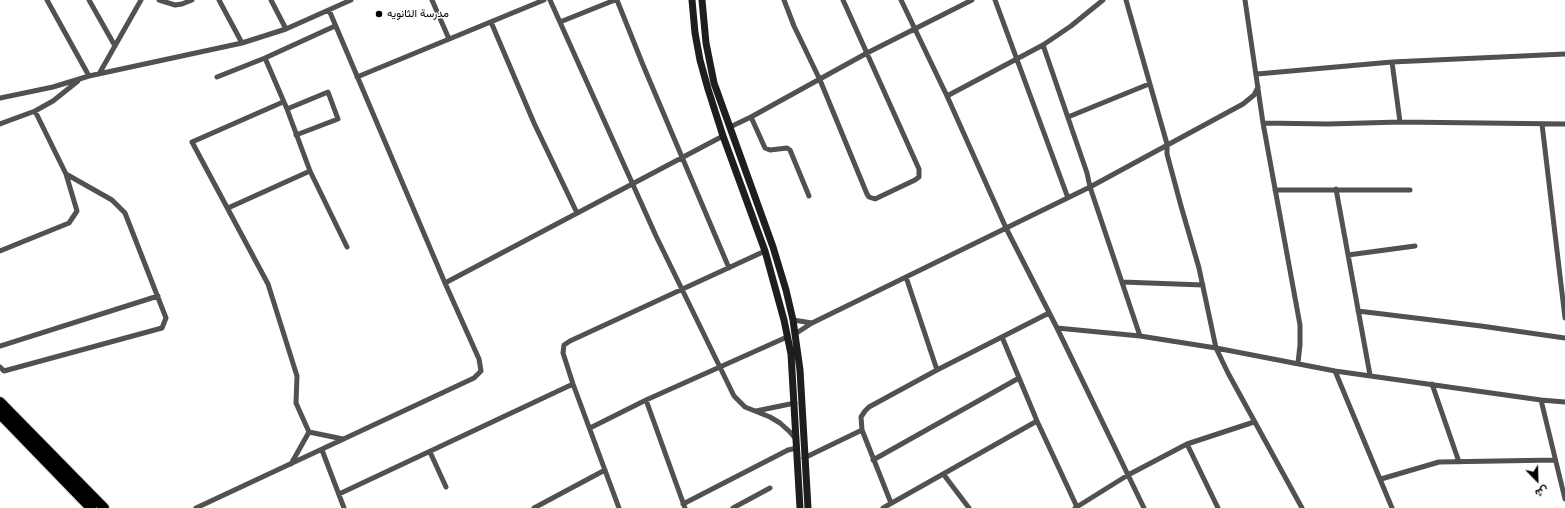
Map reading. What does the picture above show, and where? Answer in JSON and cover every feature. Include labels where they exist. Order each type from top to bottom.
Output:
[{"type":"highway","points":[[0,402],[104,508]]},
{"type":"highway","points":[[0,414],[91,508]]},
{"type":"main road","points":[[692,0],[695,33],[700,60],[723,136],[765,251],[791,354],[800,508]]},
{"type":"main road","points":[[702,0],[704,28],[710,66],[720,101],[759,206],[782,275],[793,320],[800,370],[808,508]]},
{"type":"main road","points":[[773,278],[782,275]]},
{"type":"street","points":[[47,0],[89,76]]},
{"type":"street","points":[[90,0],[115,46]]},
{"type":"street","points":[[99,74],[141,0]]},
{"type":"street","points":[[159,0],[175,5],[192,0]]},
{"type":"street","points":[[219,0],[242,43]]},
{"type":"street","points":[[271,0],[286,29]]},
{"type":"street","points":[[0,98],[53,87],[89,76],[242,43],[286,29],[351,0]]},
{"type":"street","points":[[432,0],[449,39]]},
{"type":"street","points":[[357,77],[544,0]]},
{"type":"street","points":[[550,0],[681,290],[737,400],[745,407],[775,420],[784,426],[795,437],[797,445],[684,506],[646,400]]},
{"type":"street","points":[[560,22],[616,0],[729,268]]},
{"type":"street","points":[[784,0],[794,26],[820,80],[867,194],[869,197],[875,199],[915,180],[919,177],[919,169],[843,0]]},
{"type":"street","points":[[902,0],[1006,228],[1057,328],[1144,508]]},
{"type":"street","points":[[730,126],[751,117],[867,53],[972,0]]},
{"type":"street","points":[[995,0],[1068,198]]},
{"type":"street","points":[[947,96],[1043,45],[1071,26],[1103,0]]},
{"type":"street","points":[[1126,0],[1199,268],[1216,348],[1254,422],[1302,508]]},
{"type":"street","points":[[1245,0],[1275,190],[1300,325],[1298,363]]},
{"type":"street","points":[[196,508],[344,440],[478,375],[481,371],[479,359],[329,10]]},
{"type":"street","points":[[491,22],[534,123],[577,213]]},
{"type":"street","points":[[217,77],[265,58],[335,26]]},
{"type":"street","points":[[1043,45],[1087,173],[1090,187],[1140,336]]},
{"type":"street","points":[[1257,74],[1392,62],[1565,54]]},
{"type":"street","points":[[265,58],[287,109],[310,171],[347,247]]},
{"type":"street","points":[[1392,62],[1400,122]]},
{"type":"street","points":[[0,124],[35,111],[53,101],[80,79]]},
{"type":"street","points":[[1068,117],[1149,84]]},
{"type":"street","points":[[795,334],[812,323],[1090,187],[1166,144],[1243,104],[1254,94],[1258,87]]},
{"type":"street","points":[[287,109],[328,92],[338,119],[296,135]]},
{"type":"street","points":[[283,102],[192,142],[268,284],[297,376],[296,403],[309,432]]},
{"type":"street","points":[[0,251],[69,223],[77,211],[66,174],[35,111]]},
{"type":"street","points":[[751,117],[765,148],[770,150],[787,148],[790,150],[808,196]]},
{"type":"street","points":[[1264,124],[1400,122],[1565,124]]},
{"type":"street","points":[[1542,124],[1565,318]]},
{"type":"street","points":[[445,282],[723,136]]},
{"type":"street","points":[[228,208],[310,171]]},
{"type":"street","points":[[0,367],[4,371],[162,328],[166,318],[125,213],[112,200],[66,174]]},
{"type":"street","points":[[1336,189],[1370,375]]},
{"type":"street","points":[[1275,190],[1410,190]]},
{"type":"street","points":[[1348,255],[1415,246]]},
{"type":"street","points":[[619,508],[573,384],[563,353],[563,347],[566,343],[765,251]]},
{"type":"street","points":[[906,277],[938,370]]},
{"type":"street","points":[[1122,282],[1203,285]]},
{"type":"street","points":[[0,346],[158,296]]},
{"type":"street","points":[[1358,311],[1565,338]]},
{"type":"street","points":[[891,503],[862,430],[861,418],[869,407],[1049,313]]},
{"type":"street","points":[[793,320],[812,323]]},
{"type":"street","points":[[1057,328],[1140,336],[1216,348],[1335,370],[1541,400],[1565,402]]},
{"type":"street","points":[[590,428],[646,400],[748,356],[787,337]]},
{"type":"street","points":[[1002,337],[1037,421],[1076,507],[1128,475],[1186,444],[1254,422]]},
{"type":"street","points":[[1335,370],[1392,508]]},
{"type":"street","points":[[873,460],[1019,378]]},
{"type":"street","points":[[339,494],[573,384]]},
{"type":"street","points":[[1432,384],[1459,462]]},
{"type":"street","points":[[1541,400],[1565,499]]},
{"type":"street","points":[[756,411],[795,403]]},
{"type":"street","points":[[883,508],[944,475],[1037,421]]},
{"type":"street","points":[[804,458],[862,430]]},
{"type":"street","points":[[309,432],[344,440]]},
{"type":"street","points":[[291,464],[309,432]]},
{"type":"street","points":[[1186,444],[1218,508]]},
{"type":"street","points":[[322,450],[344,508]]},
{"type":"street","points":[[430,452],[446,487]]},
{"type":"street","points":[[1381,479],[1432,464],[1555,460]]},
{"type":"street","points":[[534,508],[605,470]]},
{"type":"street","points":[[944,475],[969,508]]},
{"type":"street","points":[[733,508],[770,488]]},
{"type":"place","name":"مدرسة الثانويه","points":[[379,14]]}]
